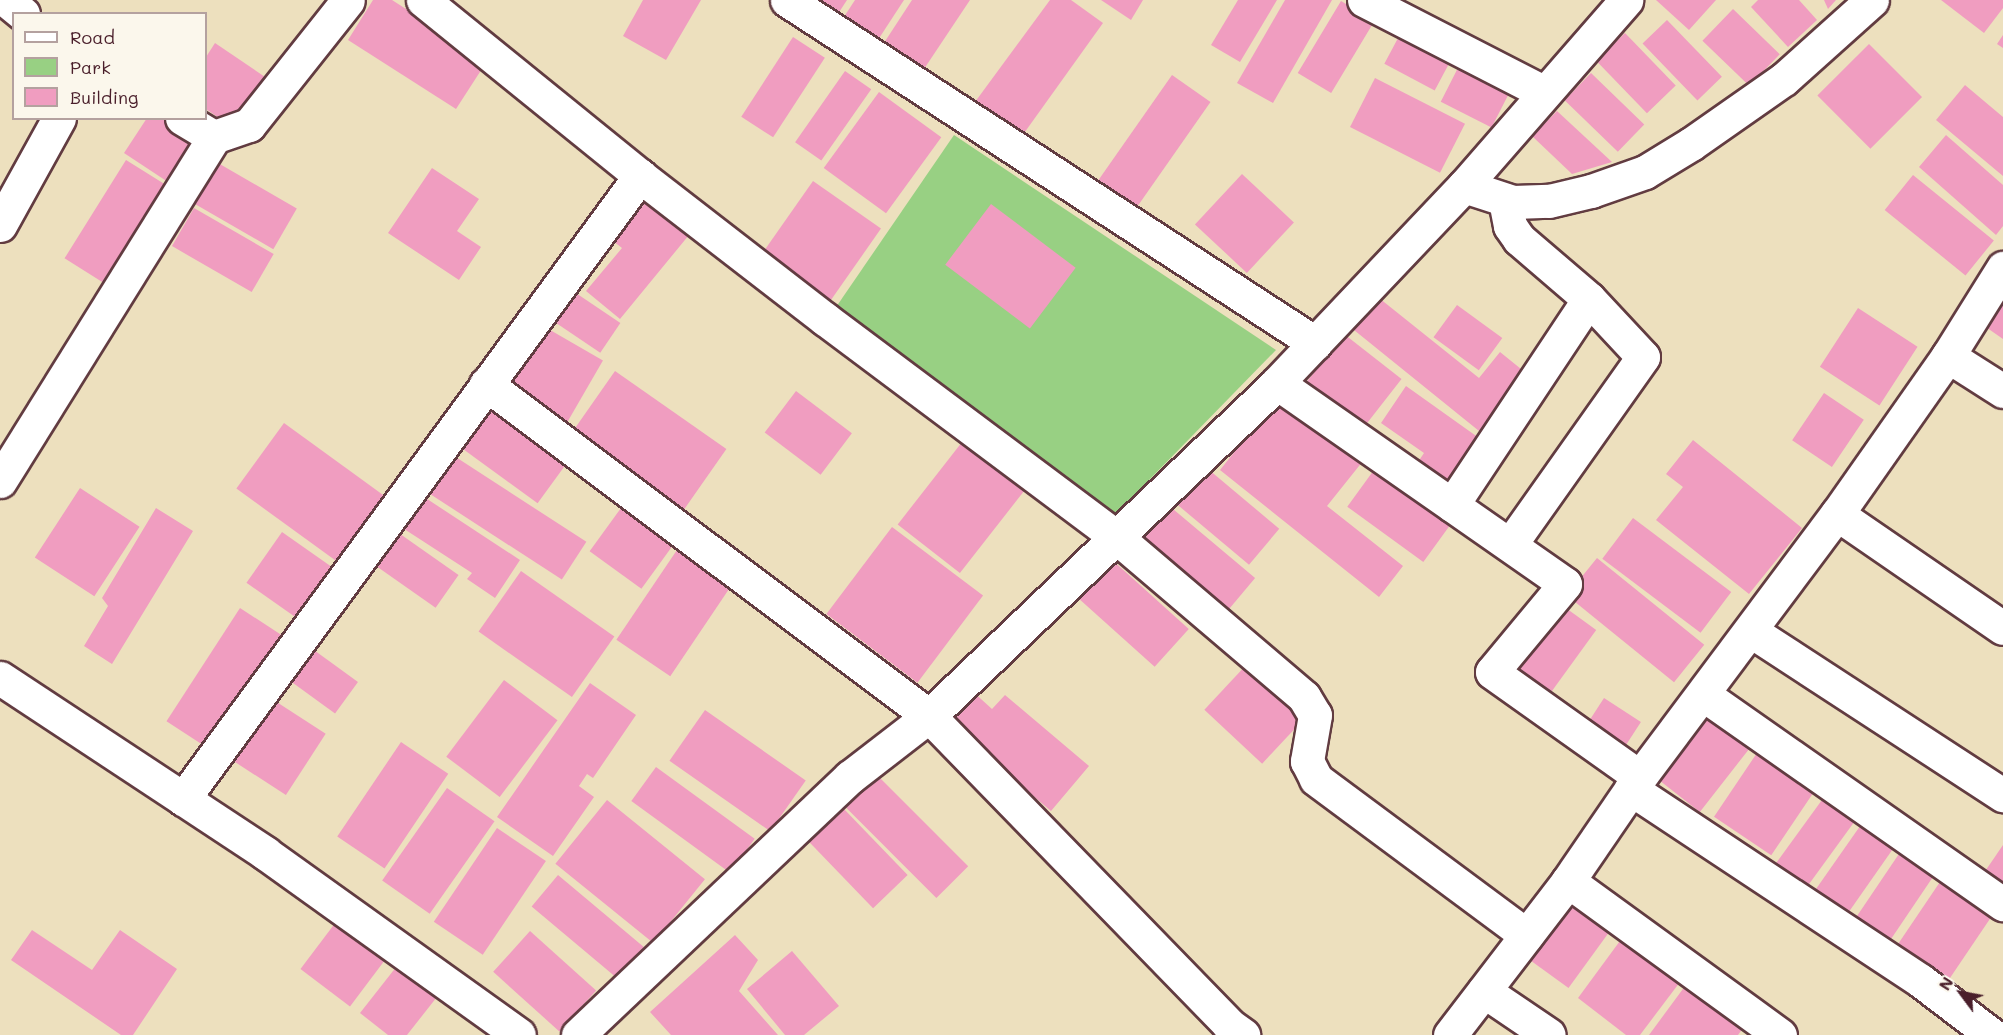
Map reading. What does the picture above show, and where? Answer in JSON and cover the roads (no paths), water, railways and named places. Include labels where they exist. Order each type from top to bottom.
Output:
[{"type":"street","points":[[6,0],[21,12]]},
{"type":"street","points":[[0,481],[214,137],[249,125],[348,0]]},
{"type":"street","points":[[423,0],[640,176],[825,319],[1115,536],[1304,697],[1314,715],[1307,761],[1316,779],[1526,935]]},
{"type":"street","points":[[787,0],[1315,343]]},
{"type":"street","points":[[1364,0],[1545,93]]},
{"type":"street","points":[[579,1035],[850,777],[929,716],[1277,382],[1464,186],[1626,0]]},
{"type":"street","points":[[1464,186],[1505,200],[1549,201],[1591,191],[1645,171],[1691,144],[1784,79],[1872,0]]},
{"type":"street","points":[[0,225],[58,120]]},
{"type":"street","points":[[185,120],[214,137]]},
{"type":"street","points":[[183,799],[640,176]]},
{"type":"street","points":[[1505,200],[1510,226],[1519,239],[1589,299],[1643,357],[1510,545]]},
{"type":"street","points":[[1450,1035],[1568,881],[1635,783],[1704,695],[1837,514],[1948,356],[2003,268]]},
{"type":"street","points":[[1452,504],[1589,299]]},
{"type":"street","points":[[1948,356],[2003,391]]},
{"type":"street","points":[[1277,382],[1565,584],[1492,672],[1635,783],[1921,981],[1992,1035]]},
{"type":"street","points":[[486,384],[929,716],[1228,1024],[1243,1035]]},
{"type":"street","points":[[1837,514],[2003,628]]},
{"type":"street","points":[[1751,631],[2003,795]]},
{"type":"street","points":[[0,678],[265,853],[519,1035]]},
{"type":"street","points":[[1704,695],[2003,904]]},
{"type":"street","points":[[1568,881],[1780,1035]]},
{"type":"street","points":[[1484,991],[1549,1035]]}]
